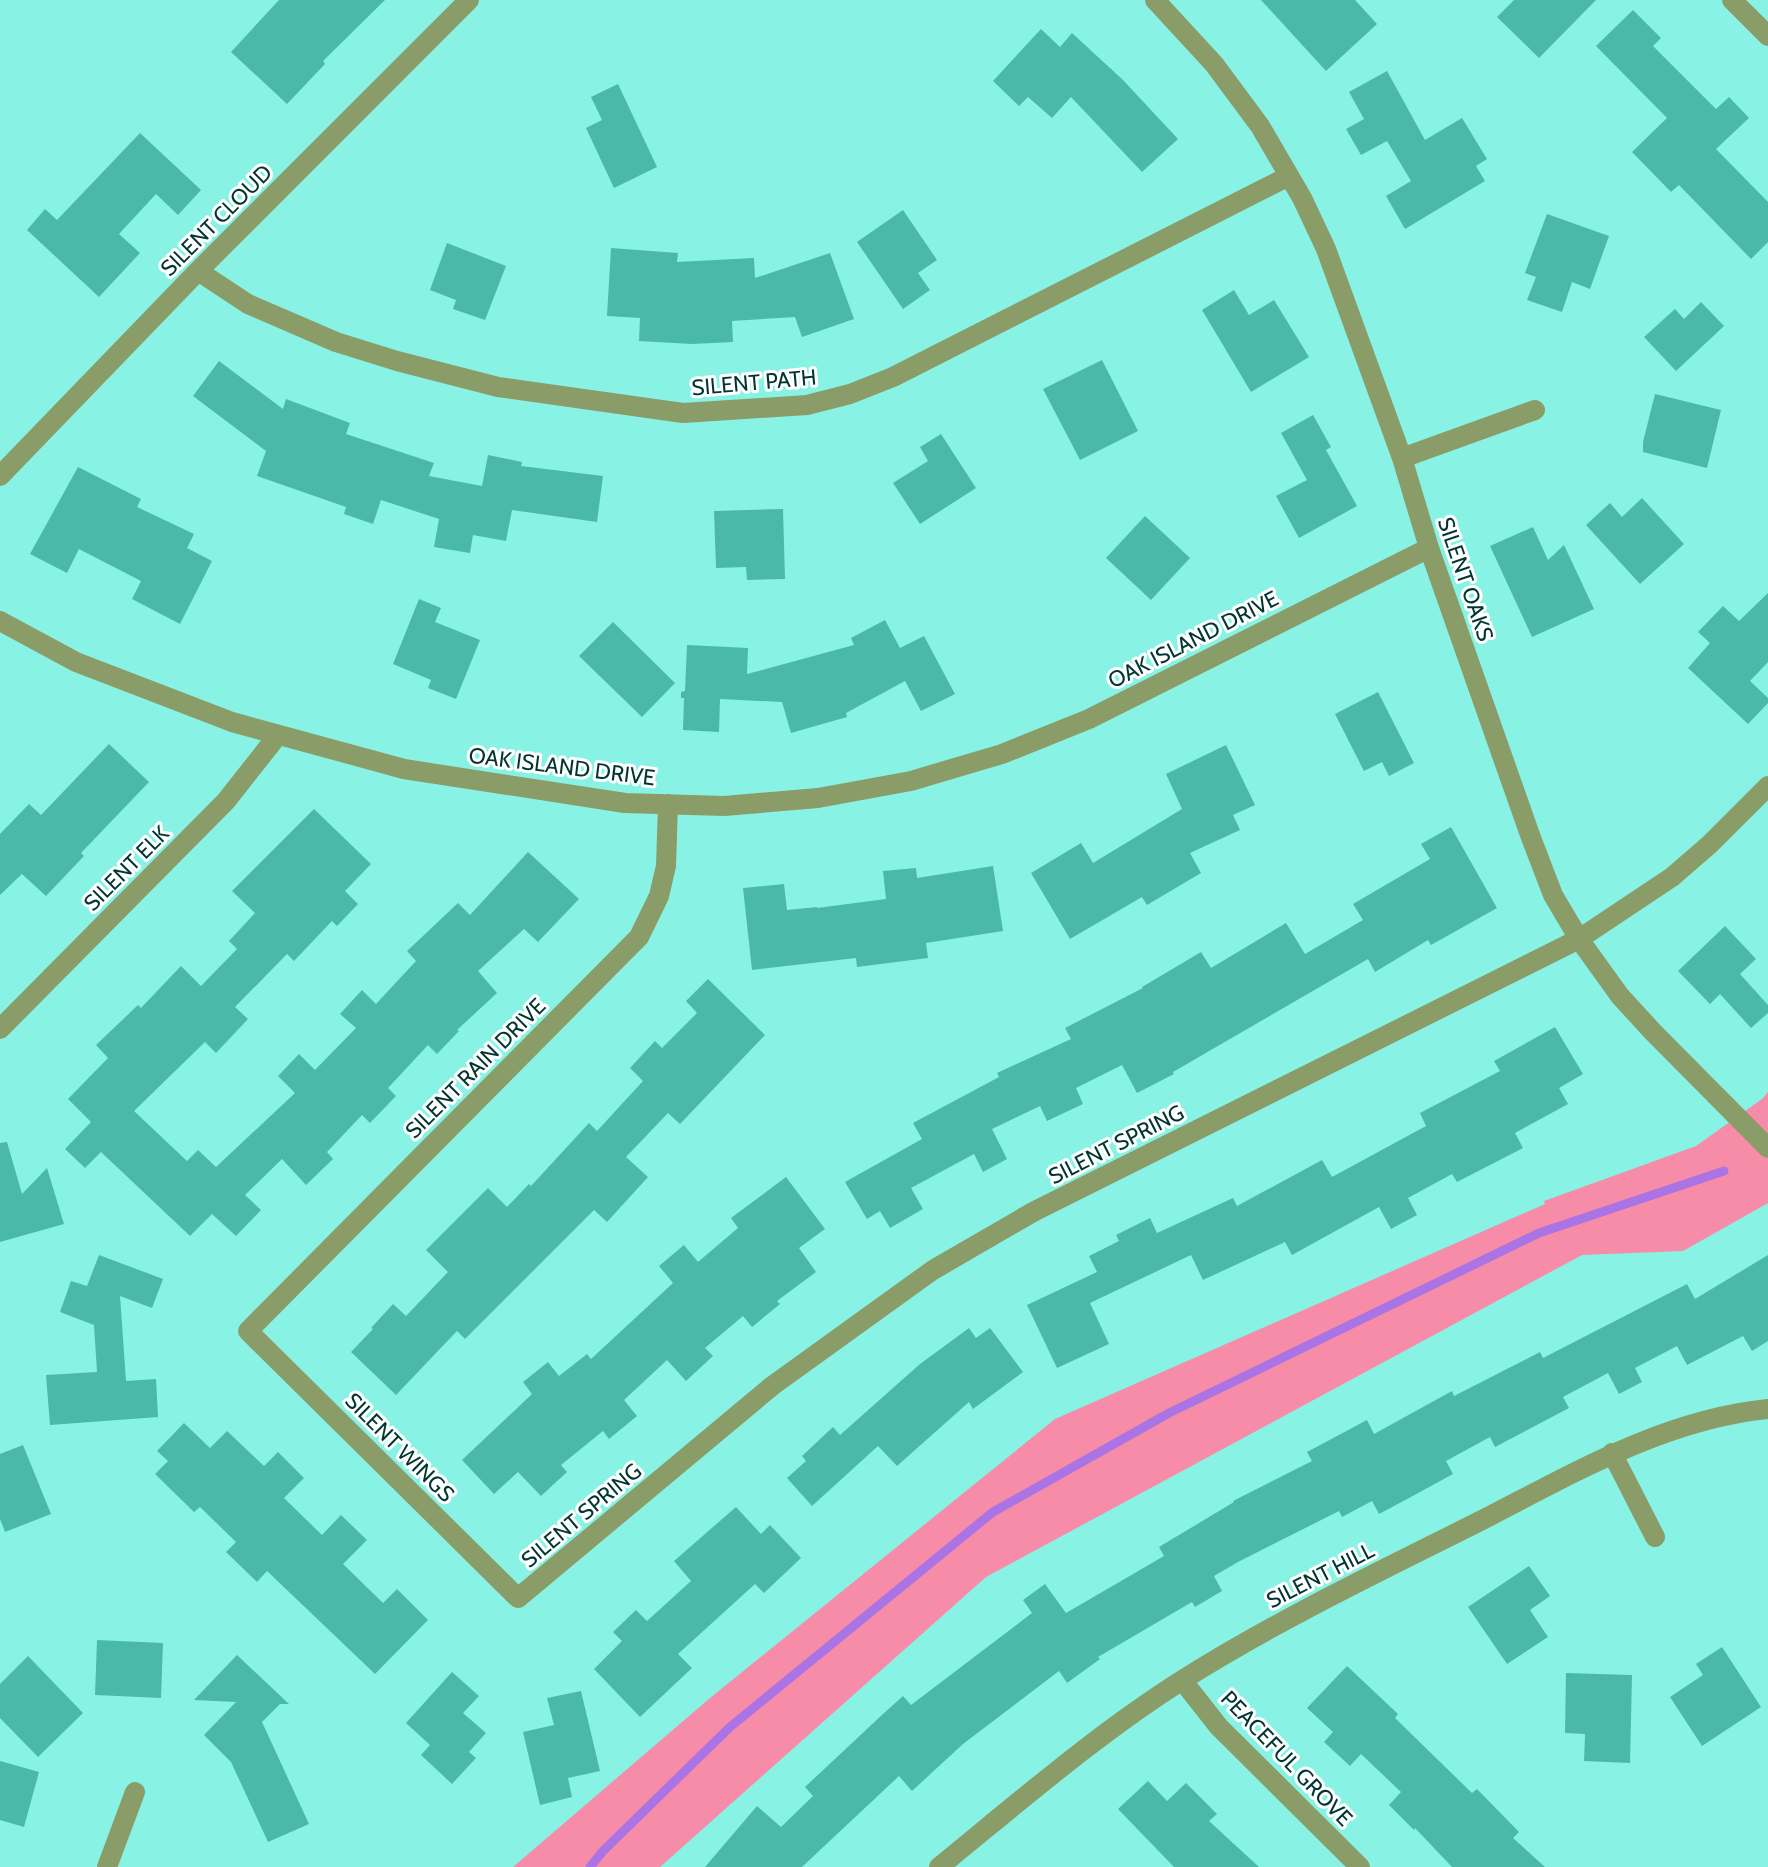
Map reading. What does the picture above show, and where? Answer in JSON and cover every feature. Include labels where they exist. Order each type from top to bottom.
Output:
[{"type":"street","name":"SILENT CLOUD","points":[[0,476],[198,271],[469,0]]},
{"type":"street","name":"SILENT OAKS","points":[[1155,0],[1214,64],[1260,126],[1302,198],[1326,249],[1402,458],[1429,548],[1553,895],[1579,939],[1620,996],[1768,1148]]},
{"type":"street","points":[[1732,0],[1768,36]]},
{"type":"street","name":"SILENT PATH","points":[[198,271],[248,304],[336,342],[498,387],[683,413],[807,405],[850,394],[893,377],[1289,176]]},
{"type":"street","points":[[1402,458],[1535,410]]},
{"type":"street","name":"OAK ISLAND DRIVE","points":[[0,621],[76,662],[232,722],[404,769],[625,803],[724,806],[818,798],[911,781],[1002,754],[1089,719],[1429,548]]},
{"type":"street","name":"SILENT ELK","points":[[0,1029],[226,801],[278,735]]},
{"type":"street","name":"SILENT SPRING","points":[[518,1598],[772,1386],[933,1270],[1033,1212],[1579,939],[1672,877],[1768,786]]},
{"type":"street","name":"SILENT RAIN DRIVE","points":[[248,1331],[639,937],[659,896],[666,866],[668,804]]},
{"type":"street","name":"SILENT WINGS","points":[[248,1331],[518,1598]]},
{"type":"street","name":"SILENT HILL","points":[[939,1867],[1084,1749],[1182,1680],[1274,1626],[1612,1453],[1675,1429],[1737,1412],[1768,1409]]},
{"type":"street","points":[[1612,1453],[1655,1537]]},
{"type":"street","name":"PEACEFUL GROVE","points":[[1182,1680],[1219,1727],[1360,1867]]},
{"type":"street","points":[[107,1867],[135,1792]]},
{"type":"shaded area","points":[[1768,1092],[1768,1203],[1683,1251],[1582,1255],[986,1577],[660,1867],[513,1867],[710,1698],[1055,1419],[1545,1204],[1544,1201],[1696,1146]]},
{"type":"building","points":[[279,0],[385,0],[323,61],[325,64],[287,104],[231,52]]},
{"type":"building","points":[[1261,0],[1355,0],[1377,24],[1326,71]]},
{"type":"building","points":[[1514,0],[1596,0],[1539,58],[1497,17]]},
{"type":"building","points":[[1633,10],[1661,38],[1653,46],[1716,109],[1729,97],[1749,118],[1716,149],[1768,202],[1768,242],[1751,259],[1679,185],[1671,192],[1632,152],[1667,118],[1596,46]]},
{"type":"building","points":[[1041,29],[1060,47],[1072,33],[1123,80],[1178,139],[1142,172],[1071,97],[1052,118],[1028,97],[1019,106],[993,81]]},
{"type":"building","points":[[1387,71],[1425,140],[1462,118],[1487,159],[1476,166],[1485,181],[1405,229],[1386,196],[1411,181],[1387,141],[1361,155],[1346,129],[1364,119],[1349,92]]},
{"type":"building","points":[[618,84],[657,167],[614,188],[586,128],[602,120],[591,97]]},
{"type":"building","points":[[140,133],[201,190],[178,215],[156,194],[119,234],[140,253],[99,297],[27,230],[45,209],[57,220]]},
{"type":"building","points":[[903,210],[937,260],[918,273],[930,290],[903,309],[857,242]]},
{"type":"building","points":[[1547,214],[1609,236],[1590,289],[1572,282],[1562,312],[1527,300],[1536,277],[1525,273]]},
{"type":"building","points":[[447,243],[506,266],[485,320],[453,309],[456,300],[430,290]]},
{"type":"building","points":[[611,248],[678,253],[677,262],[754,258],[755,278],[830,253],[854,319],[802,337],[795,317],[732,321],[733,342],[692,344],[639,341],[640,318],[607,316]]},
{"type":"building","points":[[1234,290],[1249,315],[1274,300],[1309,357],[1251,392],[1202,310]]},
{"type":"building","points":[[1701,302],[1724,326],[1676,371],[1644,337],[1675,309],[1684,319]]},
{"type":"building","points":[[1102,360],[1138,431],[1080,460],[1043,389]]},
{"type":"building","points":[[219,361],[283,409],[286,399],[350,423],[346,434],[434,463],[429,476],[482,486],[488,455],[522,462],[521,466],[603,476],[597,522],[512,510],[506,541],[473,535],[470,553],[434,547],[439,519],[381,500],[373,524],[344,514],[346,507],[257,476],[266,451],[193,396]]},
{"type":"building","points":[[1655,394],[1721,410],[1707,468],[1643,452]]},
{"type":"building","points":[[1313,415],[1331,447],[1326,450],[1357,506],[1299,538],[1276,496],[1307,480],[1281,433]]},
{"type":"building","points":[[941,434],[976,488],[920,524],[893,483],[928,461],[920,447]]},
{"type":"building","points":[[78,467],[141,499],[137,507],[194,534],[187,548],[212,561],[180,624],[132,599],[141,581],[79,549],[67,573],[30,554]]},
{"type":"building","points":[[1642,498],[1684,544],[1640,584],[1586,525],[1610,503],[1622,517]]},
{"type":"building","points":[[783,509],[785,579],[747,580],[746,567],[716,568],[714,511]]},
{"type":"building","points":[[1145,516],[1190,558],[1151,600],[1106,558]]},
{"type":"building","points":[[1533,527],[1548,560],[1564,545],[1594,609],[1532,637],[1490,546]]},
{"type":"building","points":[[1768,593],[1768,662],[1750,681],[1768,698],[1768,703],[1748,724],[1688,668],[1710,643],[1698,632],[1723,606],[1739,621]]},
{"type":"building","points":[[419,599],[441,608],[435,622],[480,640],[456,699],[428,688],[431,680],[393,664]]},
{"type":"building","points":[[885,620],[900,648],[924,636],[955,694],[921,711],[905,681],[846,713],[847,717],[791,733],[782,702],[720,699],[719,732],[683,730],[684,698],[681,698],[681,692],[685,691],[687,645],[748,648],[747,674],[854,645],[851,638]]},
{"type":"building","points":[[613,622],[675,683],[642,717],[579,656]]},
{"type":"building","points":[[1378,692],[1414,763],[1389,776],[1382,762],[1364,771],[1335,714]]},
{"type":"building","points":[[109,744],[149,782],[81,853],[84,856],[46,896],[22,874],[0,895],[0,834],[29,804],[41,815]]},
{"type":"building","points":[[1226,745],[1255,805],[1233,815],[1240,830],[1190,853],[1201,873],[1147,905],[1142,897],[1070,939],[1031,873],[1081,843],[1093,863],[1182,809],[1166,774]]},
{"type":"building","points":[[314,809],[371,864],[345,891],[358,904],[337,926],[332,921],[294,961],[287,954],[235,1007],[248,1019],[216,1053],[205,1042],[134,1111],[187,1161],[198,1150],[216,1167],[295,1093],[278,1076],[299,1054],[315,1070],[356,1028],[340,1014],[362,990],[376,1004],[416,961],[407,951],[458,903],[470,915],[528,852],[579,899],[538,942],[524,929],[478,971],[497,993],[457,1030],[437,1054],[428,1045],[388,1088],[396,1096],[370,1123],[362,1115],[327,1152],[333,1159],[306,1185],[282,1159],[245,1195],[261,1210],[236,1236],[212,1214],[190,1236],[101,1152],[85,1168],[65,1149],[91,1122],[68,1099],[108,1058],[96,1045],[138,1005],[141,1008],[181,966],[201,986],[237,949],[229,941],[255,913],[232,891]]},
{"type":"building","points":[[1451,827],[1497,908],[1431,945],[1428,940],[1375,972],[1368,959],[1137,1093],[1122,1065],[1076,1088],[1083,1104],[1047,1121],[1040,1106],[992,1129],[1007,1159],[983,1172],[974,1154],[911,1188],[923,1209],[890,1228],[880,1211],[867,1219],[845,1182],[922,1139],[913,1123],[999,1077],[997,1073],[1071,1039],[1065,1028],[1143,988],[1201,952],[1211,968],[1286,923],[1305,954],[1363,920],[1353,904],[1430,859],[1421,844]]},
{"type":"building","points":[[993,866],[1003,931],[926,943],[928,958],[857,967],[856,958],[752,970],[743,888],[784,884],[787,910],[817,908],[886,899],[883,871],[916,868],[917,878]]},
{"type":"building","points":[[1725,926],[1756,959],[1740,974],[1768,1005],[1768,1013],[1751,1028],[1720,994],[1710,1004],[1678,971]]},
{"type":"building","points":[[708,979],[765,1035],[680,1124],[668,1113],[626,1157],[648,1177],[607,1222],[594,1210],[465,1339],[457,1331],[396,1395],[351,1352],[393,1304],[406,1316],[448,1272],[426,1250],[488,1188],[507,1207],[529,1184],[531,1186],[589,1123],[597,1131],[643,1081],[630,1068],[655,1041],[662,1048],[697,1013],[686,1001]]},
{"type":"building","points":[[1555,1027],[1583,1074],[1559,1088],[1568,1104],[1515,1133],[1523,1148],[1457,1182],[1452,1174],[1408,1198],[1417,1215],[1391,1229],[1379,1207],[1292,1255],[1285,1242],[1203,1280],[1191,1255],[1090,1303],[1109,1344],[1057,1368],[1027,1305],[1097,1272],[1089,1256],[1119,1241],[1116,1235],[1150,1218],[1157,1233],[1233,1198],[1237,1206],[1322,1160],[1332,1177],[1426,1126],[1420,1113],[1500,1071],[1494,1061]]},
{"type":"building","points":[[7,1142],[22,1194],[47,1168],[64,1224],[0,1242],[0,1143]]},
{"type":"building","points":[[786,1177],[825,1229],[799,1248],[816,1272],[777,1301],[780,1304],[752,1327],[743,1316],[705,1348],[713,1356],[686,1381],[667,1360],[624,1400],[637,1416],[609,1439],[603,1431],[561,1465],[567,1472],[541,1496],[518,1472],[494,1494],[462,1460],[532,1394],[523,1382],[548,1362],[559,1376],[587,1354],[591,1359],[673,1283],[659,1266],[684,1245],[698,1262],[738,1228],[731,1218]]},
{"type":"building","points":[[99,1255],[163,1279],[152,1308],[120,1296],[126,1381],[156,1379],[158,1417],[50,1425],[46,1375],[97,1372],[94,1325],[60,1312],[71,1281],[87,1286]]},
{"type":"building","points":[[1768,1255],[1768,1341],[1752,1351],[1743,1336],[1687,1365],[1677,1346],[1635,1368],[1642,1382],[1619,1394],[1608,1373],[1563,1397],[1569,1408],[1495,1447],[1490,1437],[1446,1461],[1453,1474],[1409,1498],[1379,1514],[1372,1501],[1342,1517],[1339,1511],[1214,1576],[1222,1591],[1195,1607],[1192,1602],[1098,1657],[1100,1659],[1067,1683],[1059,1671],[963,1744],[912,1791],[899,1776],[802,1867],[705,1867],[757,1806],[781,1827],[813,1796],[805,1787],[883,1714],[903,1696],[911,1705],[1032,1613],[1023,1600],[1045,1584],[1066,1613],[1164,1556],[1159,1547],[1233,1501],[1312,1461],[1307,1452],[1367,1420],[1374,1434],[1452,1391],[1454,1396],[1540,1352],[1543,1358],[1687,1284],[1695,1299]]},
{"type":"building","points":[[969,1328],[976,1338],[990,1328],[1023,1372],[973,1409],[969,1402],[897,1466],[878,1446],[812,1506],[787,1478],[806,1461],[802,1456],[833,1427],[840,1435],[920,1364]]},
{"type":"building","points":[[184,1423],[210,1448],[227,1431],[264,1466],[278,1452],[304,1478],[284,1498],[322,1535],[341,1515],[367,1540],[343,1564],[383,1603],[397,1589],[428,1620],[375,1674],[267,1571],[257,1582],[226,1552],[236,1542],[200,1507],[194,1512],[155,1474],[168,1461],[157,1451]]},
{"type":"building","points":[[23,1445],[51,1514],[5,1532],[0,1519],[0,1454]]},
{"type":"building","points":[[736,1507],[761,1534],[770,1525],[801,1558],[764,1593],[755,1584],[678,1654],[692,1668],[640,1717],[594,1669],[622,1641],[613,1632],[636,1610],[647,1621],[691,1581],[674,1561]]},
{"type":"building","points":[[1529,1566],[1550,1596],[1530,1610],[1548,1637],[1507,1664],[1468,1607]]},
{"type":"building","points":[[97,1640],[163,1643],[161,1698],[95,1695]]},
{"type":"building","points":[[1722,1647],[1761,1707],[1702,1746],[1670,1697],[1703,1675],[1696,1664]]},
{"type":"building","points":[[237,1655],[289,1704],[280,1704],[262,1722],[309,1824],[268,1842],[231,1762],[204,1735],[236,1702],[194,1700]]},
{"type":"building","points":[[28,1656],[83,1713],[38,1757],[0,1718],[0,1684]]},
{"type":"building","points":[[1347,1666],[1398,1714],[1395,1718],[1472,1793],[1477,1789],[1519,1832],[1513,1838],[1545,1867],[1452,1867],[1389,1805],[1401,1792],[1361,1754],[1350,1766],[1324,1742],[1333,1732],[1307,1708]]},
{"type":"building","points":[[452,1672],[479,1696],[463,1713],[486,1733],[469,1752],[476,1758],[452,1784],[421,1755],[430,1745],[406,1723]]},
{"type":"building","points":[[1566,1673],[1632,1675],[1630,1763],[1584,1761],[1585,1734],[1565,1733]]},
{"type":"building","points":[[581,1691],[600,1771],[568,1778],[572,1797],[540,1805],[523,1732],[554,1725],[547,1698]]},
{"type":"building","points":[[0,1761],[39,1772],[24,1827],[0,1820]]},
{"type":"building","points":[[1148,1781],[1167,1801],[1186,1783],[1217,1814],[1209,1821],[1259,1867],[1174,1867],[1118,1809]]},
{"type":"waterway","points":[[590,1867],[730,1727],[993,1512],[1169,1413],[1539,1233],[1724,1171]]}]
